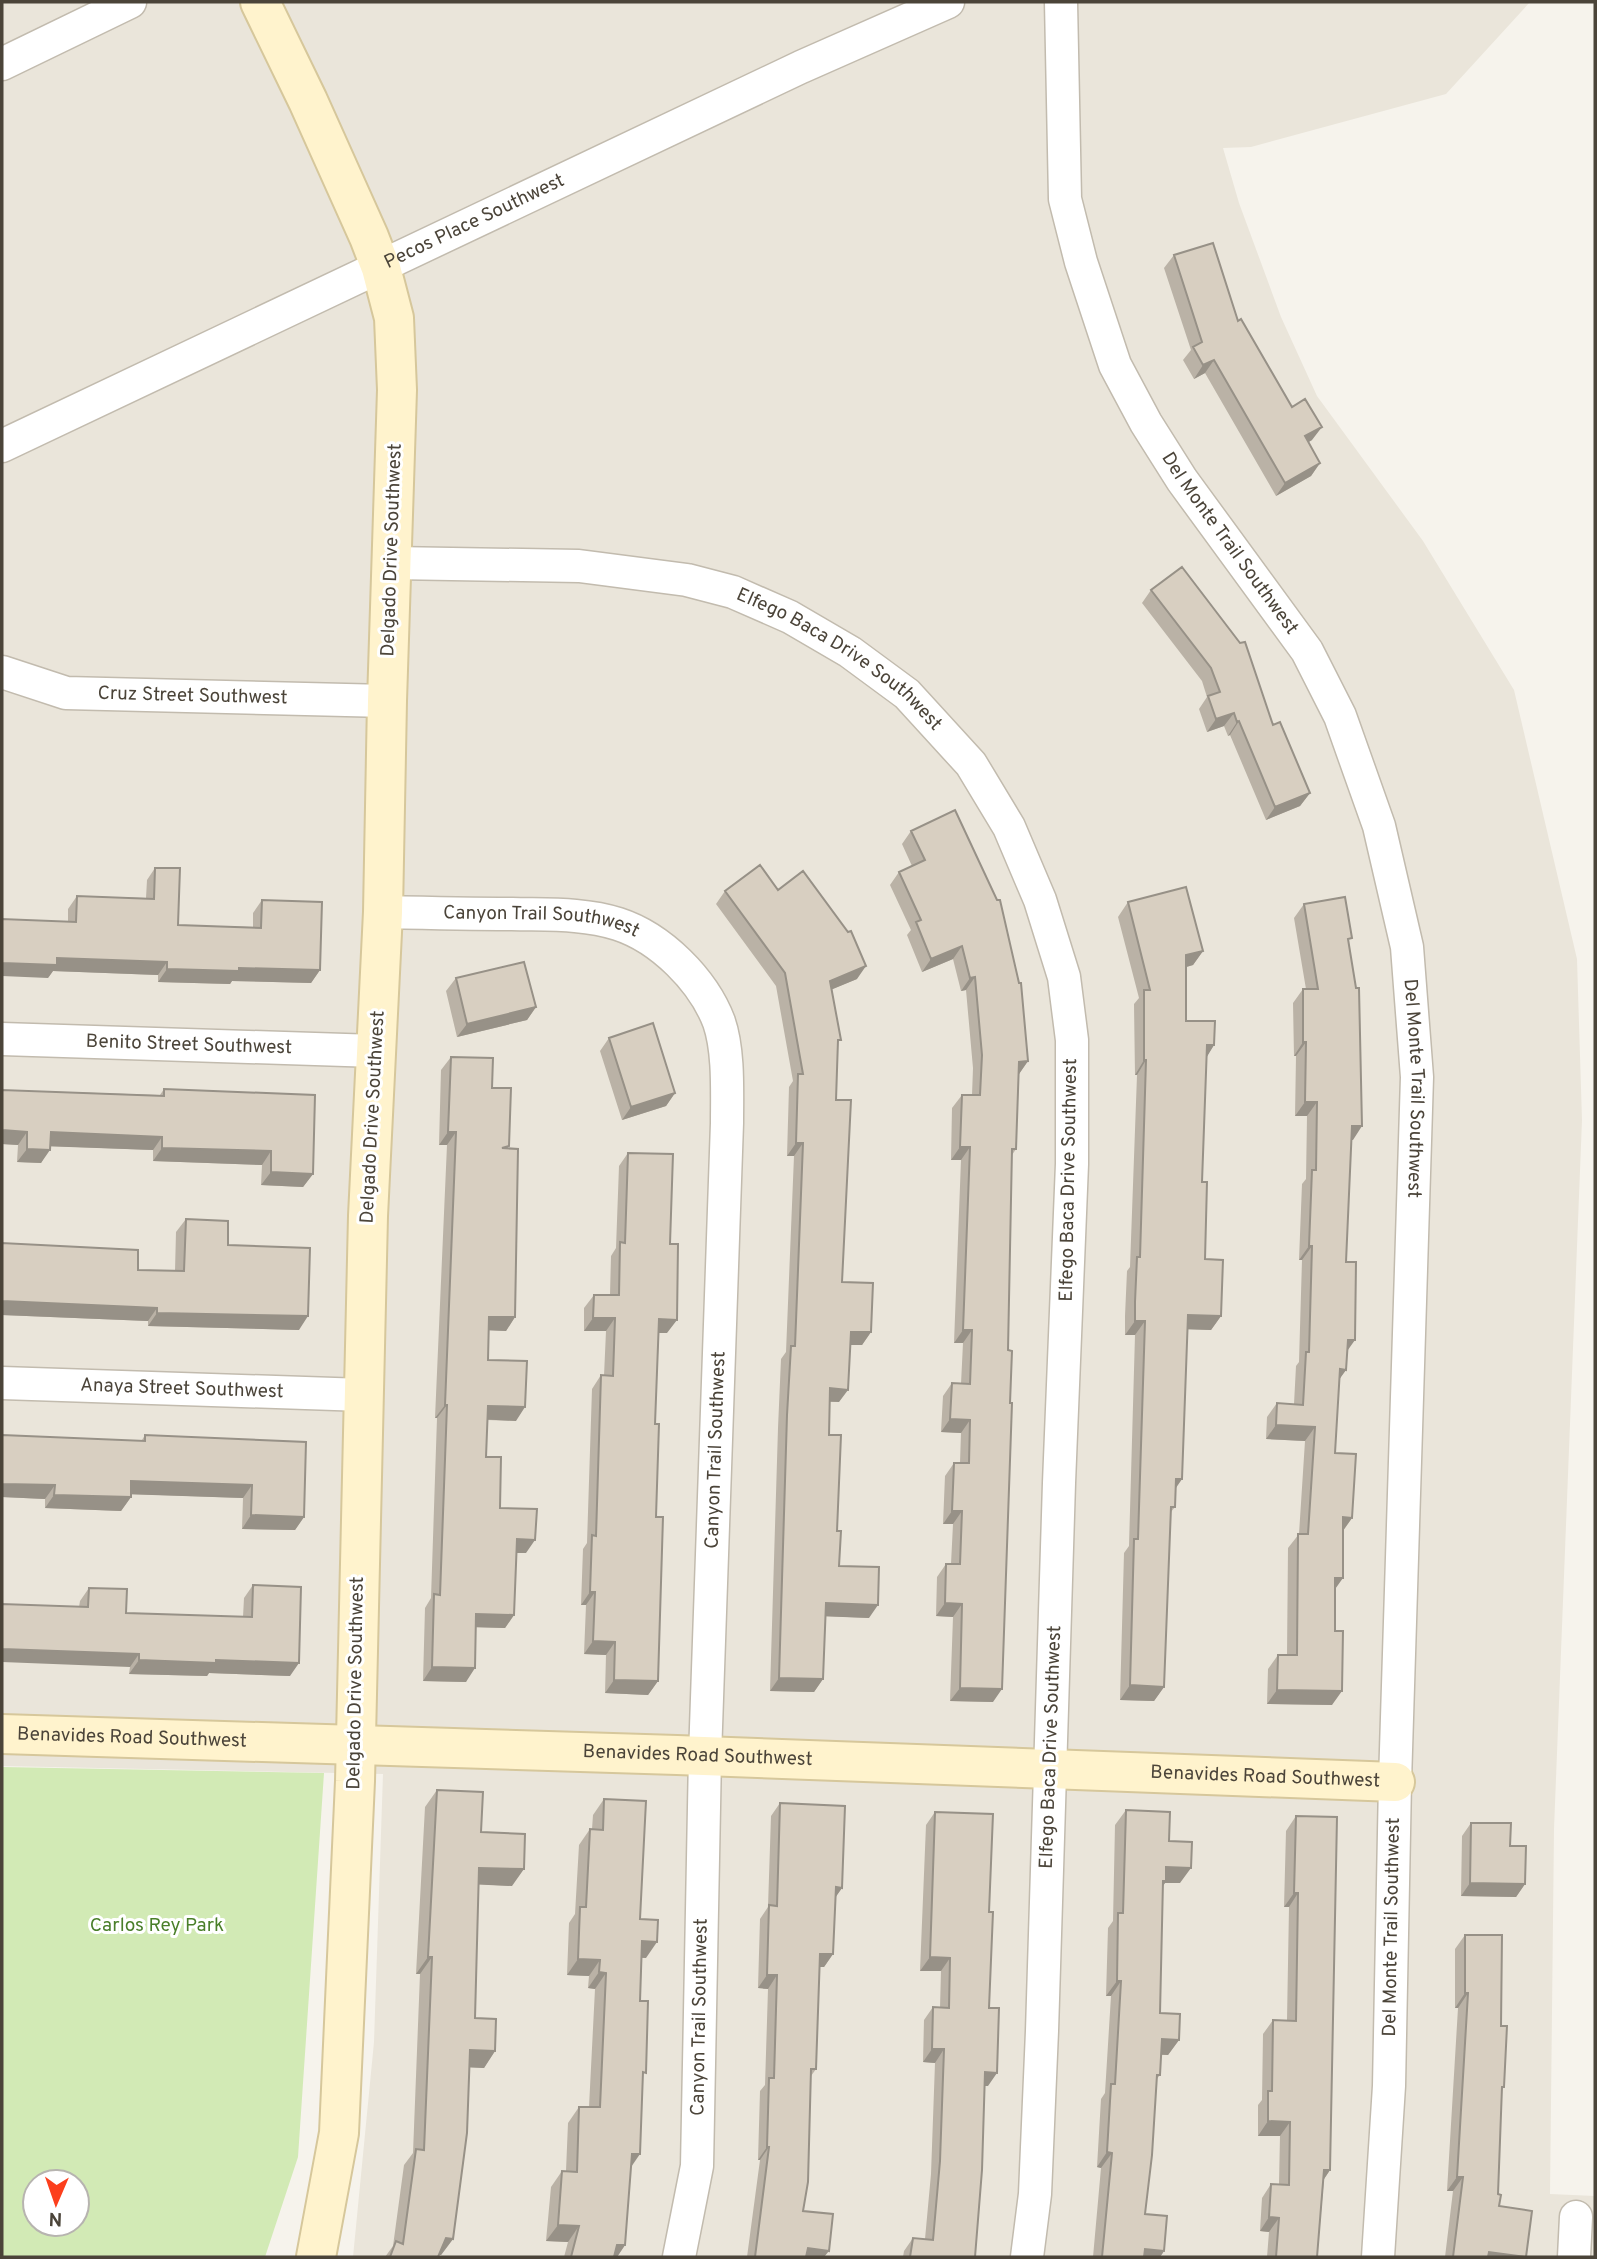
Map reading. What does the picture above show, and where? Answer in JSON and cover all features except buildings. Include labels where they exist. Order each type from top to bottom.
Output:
[{"type":"street","points":[[2,64],[130,2]]},
{"type":"street","name":"Delgado Drive Southwest","points":[[260,2],[313,113],[381,268],[394,318],[397,390],[383,912],[364,1395],[356,1745],[339,2133],[316,2257]]},
{"type":"street","name":"Pecos Place Southwest","points":[[2,446],[801,67],[948,2]]},
{"type":"street","name":"Del Monte Trail Southwest","points":[[1061,2],[1065,199],[1115,365],[1146,424],[1182,480],[1307,650],[1340,716],[1379,826],[1407,947],[1417,1077],[1395,1782],[1389,2086],[1378,2257]]},
{"type":"street","name":"Elfego Baca Drive Southwest","points":[[393,563],[579,566],[687,580],[733,592],[790,617],[850,652],[907,694],[971,765],[1009,827],[1040,900],[1064,977],[1072,1040],[1072,1164],[1035,2194],[1027,2257]]},
{"type":"street","name":"Cruz Street Southwest","points":[[2,672],[66,692],[387,701]]},
{"type":"street","name":"Canyon Trail Southwest","points":[[383,912],[561,915],[619,924],[678,961],[705,993],[719,1024],[727,1074],[727,1123],[705,1756],[697,2166],[679,2257]]},
{"type":"street","name":"Benito Street Southwest","points":[[2,1039],[376,1051]]},
{"type":"street","name":"Anaya Street Southwest","points":[[2,1383],[364,1395]]},
{"type":"street","name":"Benavides Road Southwest","points":[[2,1734],[705,1756],[1395,1782]]},
{"type":"street","points":[[1574,2257],[1576,2217]]},
{"type":"shaded area","points":[[2,2],[1530,2],[1446,94],[1251,147],[1223,148],[1239,203],[1281,317],[1317,396],[1423,541],[1514,690],[1577,959],[1582,1120],[1554,1829],[1550,2194],[1595,2196],[1595,2257],[353,2257],[374,2042],[383,1774],[2,1766]]},
{"type":"green space","name":"Carlos Rey Park","points":[[2,1767],[324,1773],[298,2157],[265,2257],[2,2257]]}]
